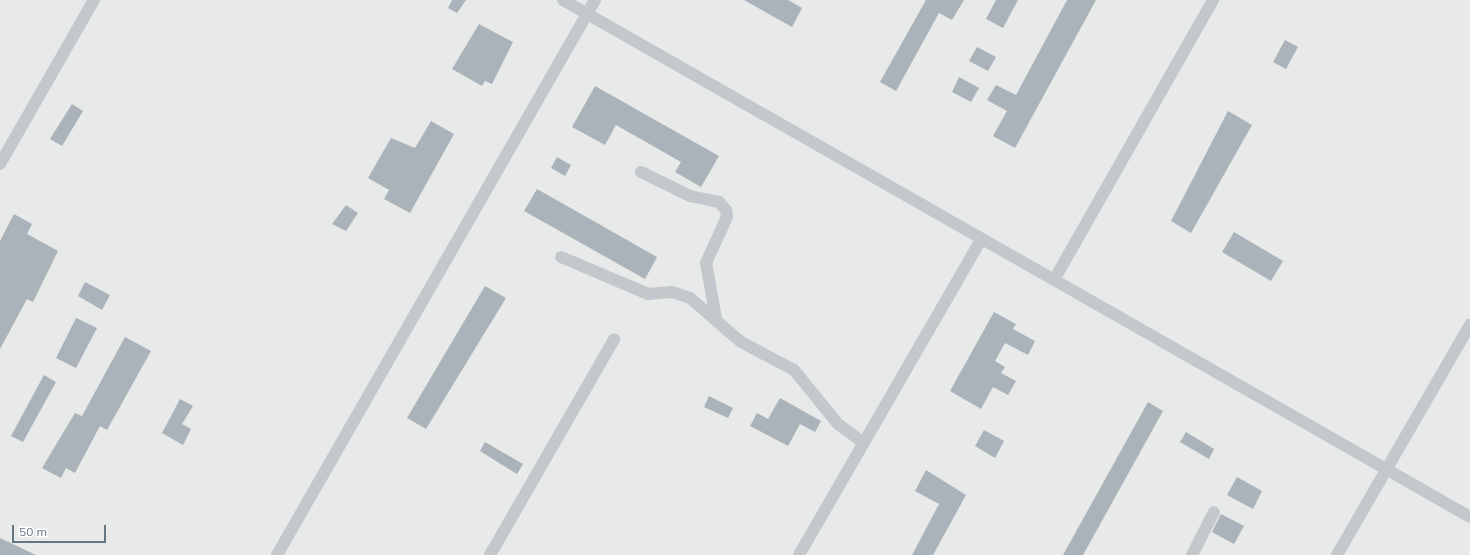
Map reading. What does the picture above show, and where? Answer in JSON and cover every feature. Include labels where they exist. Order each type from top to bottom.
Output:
[{"type":"lane","points":[[0,164],[94,0]]},
{"type":"lane","points":[[563,0],[981,240],[1387,468],[1470,517]]},
{"type":"lane","points":[[277,555],[595,0]]},
{"type":"lane","points":[[1054,280],[1213,0]]},
{"type":"lane","points":[[641,172],[690,196],[723,205],[727,217],[706,263],[716,318]]},
{"type":"lane","points":[[799,555],[981,240]]},
{"type":"lane","points":[[561,257],[642,293],[672,292],[690,298],[716,318],[740,342],[794,370],[838,424],[864,443]]},
{"type":"lane","points":[[1337,555],[1470,325]]},
{"type":"lane","points":[[490,555],[614,339]]},
{"type":"lane","points":[[1192,555],[1214,512]]},
{"type":"shaded area","points":[[0,0],[1470,0],[1470,555],[0,555]]},
{"type":"building","points":[[452,0],[466,0],[457,13],[448,8]]},
{"type":"building","points":[[744,0],[788,0],[802,8],[792,27]]},
{"type":"building","points":[[926,0],[964,0],[952,20],[939,13],[896,91],[880,82]]},
{"type":"building","points":[[996,0],[1018,0],[1003,28],[986,19]]},
{"type":"building","points":[[1067,0],[1096,0],[1015,148],[993,136],[1007,111],[987,100],[996,85],[1016,95]]},
{"type":"building","points":[[479,24],[513,42],[492,84],[485,81],[482,86],[452,69]]},
{"type":"building","points":[[1285,40],[1298,47],[1286,69],[1273,62]]},
{"type":"building","points":[[977,47],[996,57],[988,71],[969,61]]},
{"type":"building","points":[[959,77],[979,88],[971,102],[952,92]]},
{"type":"building","points":[[595,86],[719,156],[701,187],[675,172],[681,162],[616,125],[605,145],[572,127]]},
{"type":"building","points":[[72,104],[83,111],[62,146],[50,139]]},
{"type":"building","points":[[1228,111],[1252,125],[1191,233],[1171,221]]},
{"type":"building","points":[[431,121],[454,134],[410,213],[384,199],[389,190],[368,178],[391,138],[415,148]]},
{"type":"building","points":[[557,157],[571,165],[565,176],[551,168]]},
{"type":"building","points":[[537,189],[657,257],[645,279],[524,211]]},
{"type":"building","points":[[346,205],[358,213],[346,231],[332,224]]},
{"type":"building","points":[[14,214],[32,224],[27,234],[58,251],[33,302],[27,299],[0,349],[0,241]]},
{"type":"building","points":[[1234,232],[1283,261],[1271,281],[1222,252]]},
{"type":"building","points":[[85,282],[110,295],[102,310],[78,296]]},
{"type":"building","points":[[485,286],[506,298],[426,429],[407,418]]},
{"type":"building","points":[[994,312],[1016,324],[1013,329],[1035,341],[1028,355],[1005,343],[995,361],[1005,367],[1001,373],[1016,381],[1008,395],[993,387],[981,409],[950,391]]},
{"type":"building","points":[[76,318],[97,328],[76,368],[56,358]]},
{"type":"building","points":[[125,337],[151,351],[107,430],[100,426],[75,473],[66,468],[61,478],[42,468],[75,413],[82,416]]},
{"type":"building","points":[[44,375],[56,382],[23,442],[11,436]]},
{"type":"building","points":[[709,396],[733,408],[728,418],[704,407]]},
{"type":"building","points":[[780,398],[821,421],[815,432],[800,424],[788,446],[750,426],[757,413],[768,419]]},
{"type":"building","points":[[180,399],[193,406],[182,424],[191,429],[183,445],[162,433]]},
{"type":"building","points":[[1148,402],[1163,411],[1083,555],[1063,555]]},
{"type":"building","points":[[984,430],[1004,441],[995,458],[975,446]]},
{"type":"building","points":[[1186,432],[1214,449],[1209,459],[1180,442]]},
{"type":"building","points":[[485,442],[523,464],[517,474],[480,451]]},
{"type":"building","points":[[926,470],[966,495],[933,555],[912,555],[939,504],[915,491]]},
{"type":"building","points":[[1237,477],[1262,491],[1253,509],[1227,495]]},
{"type":"building","points":[[1221,514],[1244,526],[1234,544],[1212,532]]},
{"type":"building","points":[[0,538],[36,555],[0,555]]}]
